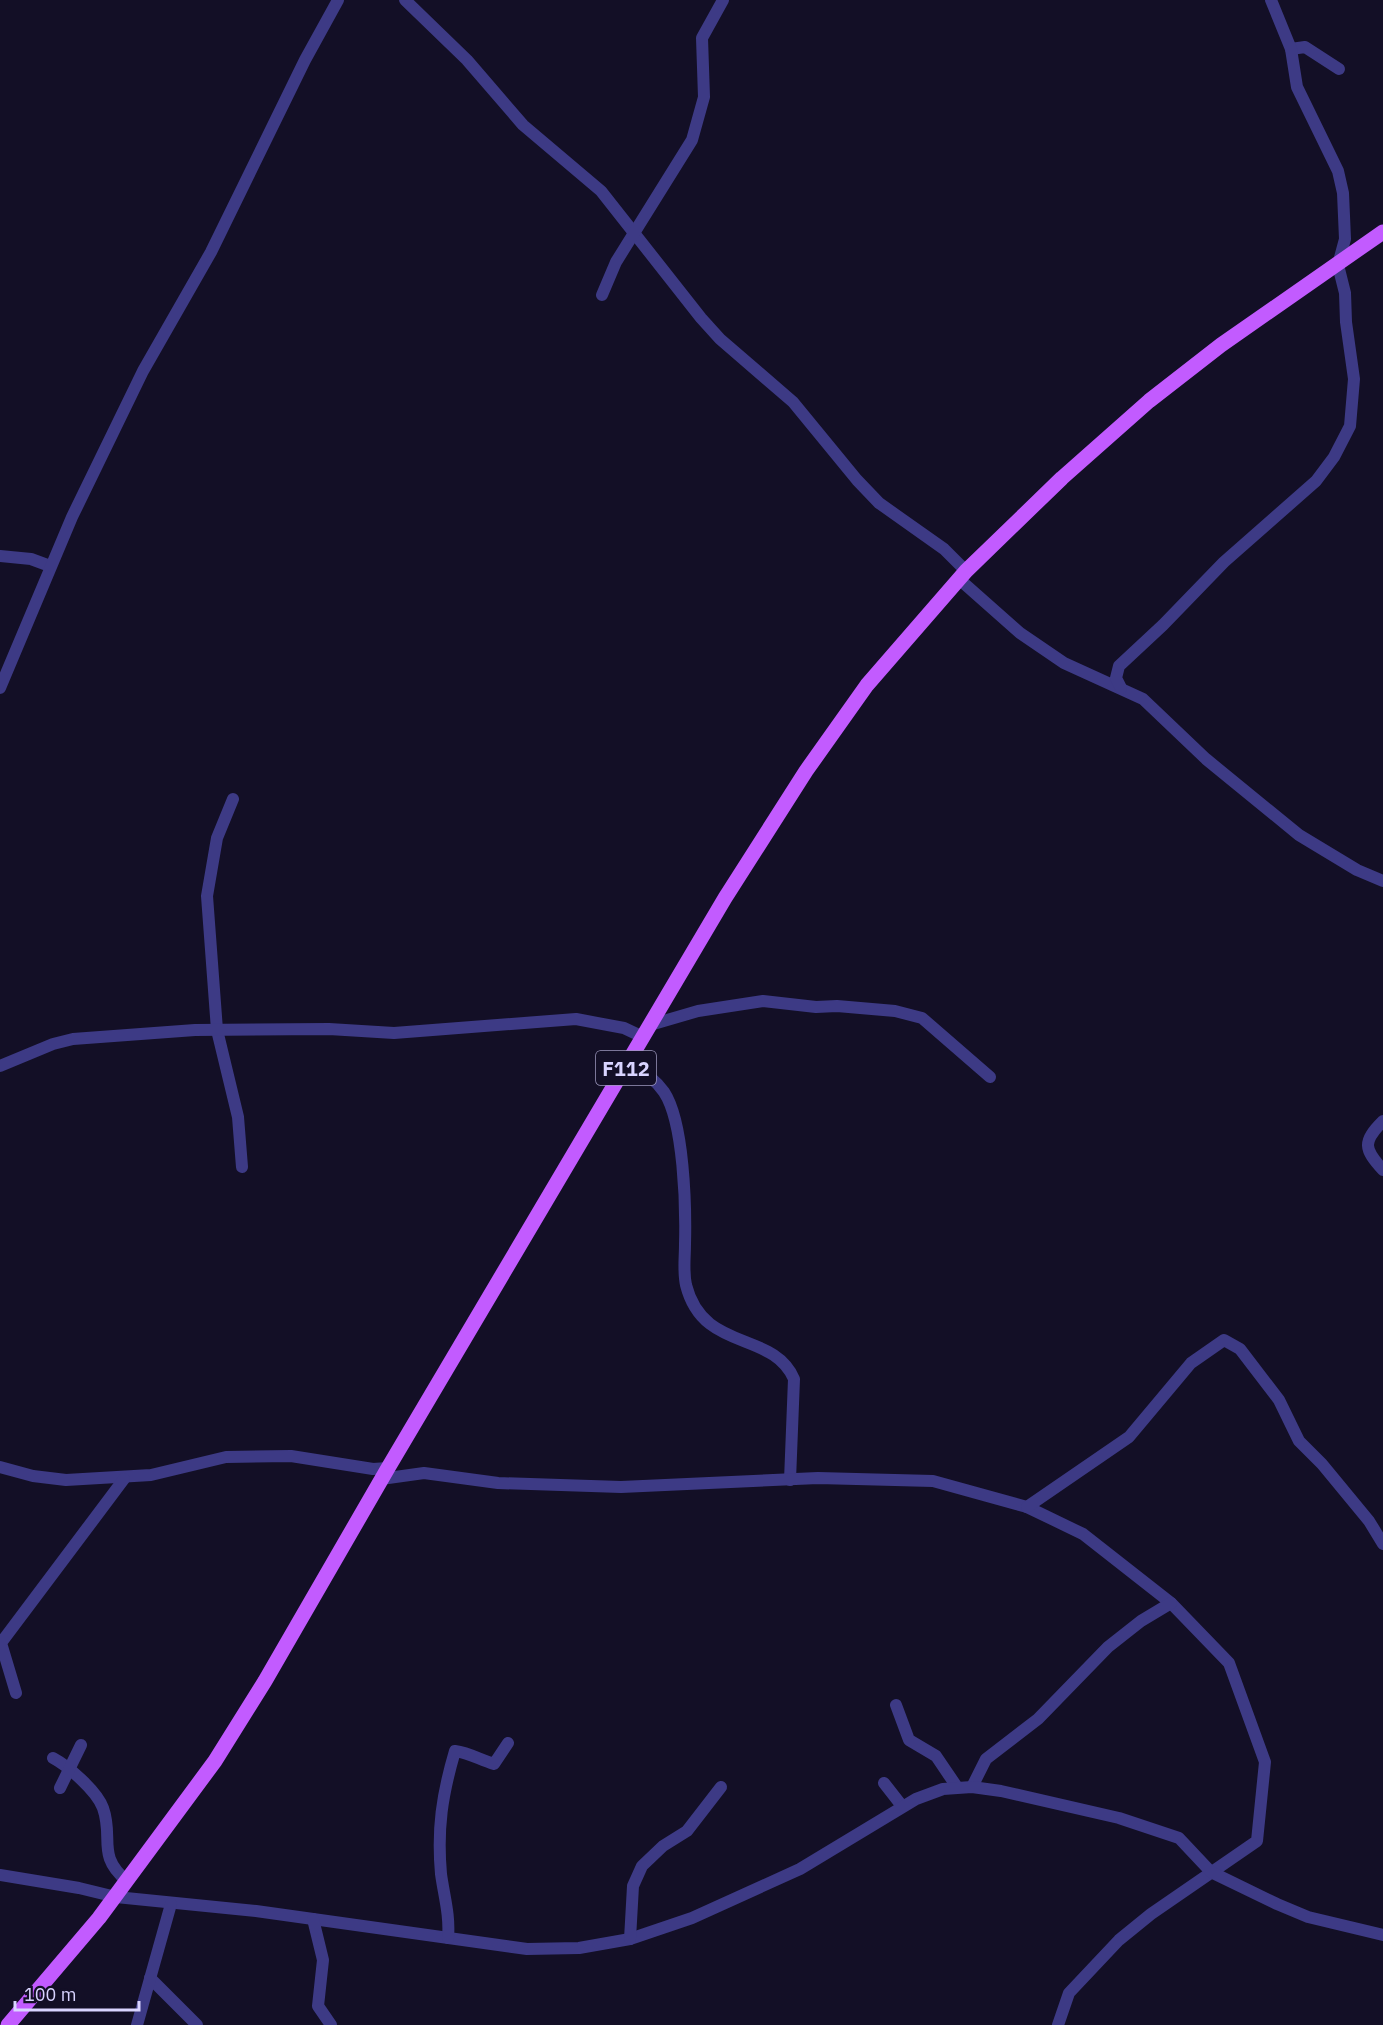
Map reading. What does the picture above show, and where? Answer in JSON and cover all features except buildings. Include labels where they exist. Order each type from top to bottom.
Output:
[{"type":"main road","name":"F112","points":[[8,2025],[116,1897],[215,1761],[265,1681],[385,1473],[725,898],[806,771],[867,684],[962,575],[1062,478],[1149,401],[1221,345],[1383,232]]},
{"type":"street","points":[[0,688],[50,566],[143,371],[211,252],[305,60],[338,0]]},
{"type":"street","points":[[405,0],[467,60],[523,125],[601,191],[634,236],[720,339],[793,402],[857,480],[879,503],[944,549],[962,575],[1020,633],[1064,663],[1143,699],[1206,759],[1299,836],[1357,870],[1383,881]]},
{"type":"street","points":[[602,295],[616,262],[692,140],[704,97],[702,38],[723,0]]},
{"type":"street","points":[[1091,675],[1119,666],[1163,626],[1224,562],[1310,488],[1344,440],[1350,426],[1354,386],[1345,293],[1338,265],[1346,239],[1345,209],[1338,171],[1297,87],[1291,50],[1271,0]]},
{"type":"street","points":[[1291,50],[1305,47],[1340,69]]},
{"type":"street","points":[[1346,239],[1360,249]]},
{"type":"street","points":[[0,556],[31,559],[50,566]]},
{"type":"street","points":[[1119,666],[1116,678],[1121,688]]},
{"type":"street","points":[[233,799],[217,838],[207,896],[217,1030],[238,1117],[242,1167]]},
{"type":"street","points":[[0,1066],[53,1044],[73,1039],[217,1030],[329,1029],[385,1034],[576,1019],[647,1031],[698,1011],[764,1000],[816,1007],[837,1006],[895,1011],[922,1018],[990,1077]]},
{"type":"street","points":[[629,1063],[642,1070],[659,1086],[674,1115],[681,1154],[686,1245],[683,1266],[693,1305],[700,1317],[711,1326],[766,1351],[790,1372],[794,1379],[790,1480]]},
{"type":"street","points":[[1383,1121],[1369,1137],[1367,1144],[1370,1157],[1383,1170]]},
{"type":"street","points":[[1027,1507],[1129,1437],[1191,1363],[1224,1340],[1240,1349],[1279,1400],[1299,1441],[1342,1489],[1383,1544]]},
{"type":"street","points":[[0,1467],[33,1476],[66,1480],[124,1479],[185,1467],[207,1460],[237,1456],[291,1456],[373,1469],[385,1473],[424,1473],[498,1483],[621,1487],[818,1478],[933,1481],[1027,1507],[1083,1534],[1171,1603],[1229,1663],[1265,1762],[1258,1808],[1257,1841],[1119,1940],[1069,1993],[1058,2025]]},
{"type":"street","points":[[16,1694],[1,1642],[124,1479]]},
{"type":"street","points":[[972,1787],[986,1759],[1038,1719],[1100,1654],[1141,1621],[1171,1603]]},
{"type":"street","points":[[896,1705],[909,1740],[936,1756],[957,1787]]},
{"type":"street","points":[[448,1938],[450,1918],[441,1876],[440,1846],[441,1800],[446,1780],[455,1752],[469,1752],[480,1760],[494,1764],[508,1743]]},
{"type":"street","points":[[60,1788],[81,1745]]},
{"type":"street","points":[[53,1758],[69,1767],[103,1807],[107,1851],[113,1869],[127,1881]]},
{"type":"street","points":[[884,1783],[902,1806]]},
{"type":"street","points":[[630,1939],[633,1886],[642,1866],[663,1846],[687,1831],[721,1787]]},
{"type":"street","points":[[0,1875],[79,1888],[116,1897],[256,1911],[527,1949],[579,1948],[630,1939],[692,1918],[800,1869],[902,1806],[933,1792],[957,1787],[972,1787],[1001,1791],[1119,1818],[1179,1838],[1211,1872],[1308,1917],[1383,1935]]},
{"type":"street","points":[[137,2025],[171,1904]]},
{"type":"street","points":[[313,1919],[323,1960],[318,2006],[331,2025]]},
{"type":"street","points":[[150,1978],[197,2025]]}]
